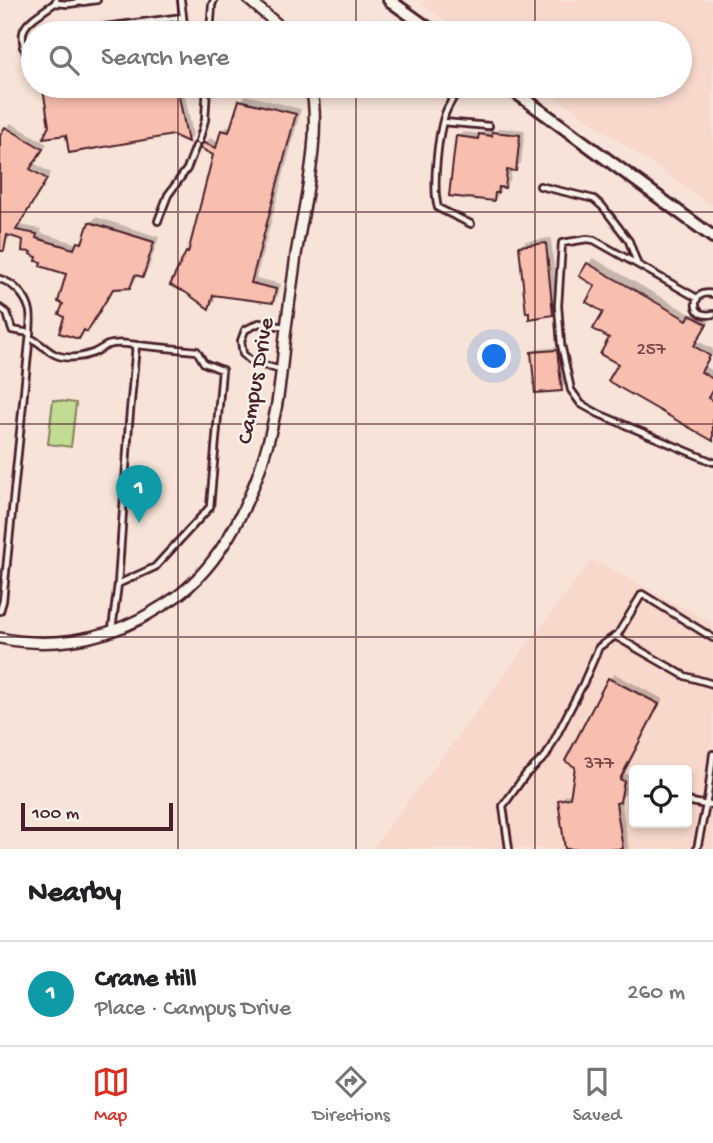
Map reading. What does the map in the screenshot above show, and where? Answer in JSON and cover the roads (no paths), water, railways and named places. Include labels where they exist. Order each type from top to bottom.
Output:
[{"type":"street","points":[[249,0],[273,21]]},
{"type":"street","points":[[389,0],[418,21]]},
{"type":"street","name":"Campus Drive","points":[[0,638],[13,641],[64,642],[127,625],[182,593],[221,550],[236,525],[259,469],[274,417],[305,206],[315,116],[313,98]]},
{"type":"street","points":[[523,98],[713,237]]},
{"type":"lane","points":[[31,21],[55,1],[68,4],[97,0]]},
{"type":"lane","points":[[181,0],[184,21]]},
{"type":"lane","points":[[211,21],[214,0]]},
{"type":"lane","points":[[152,21],[183,17]]},
{"type":"lane","points":[[158,221],[168,195],[187,169],[198,144],[205,120],[206,98]]},
{"type":"lane","points":[[454,98],[443,122],[435,195],[438,208],[471,224]]},
{"type":"lane","points":[[443,122],[489,126]]},
{"type":"lane","points":[[540,186],[594,199],[629,241],[637,264]]},
{"type":"lane","points":[[697,298],[594,240],[562,243],[558,306],[561,344],[570,390],[581,404],[599,414],[713,462]]},
{"type":"lane","points":[[0,279],[21,293],[30,309],[30,335],[0,610]]},
{"type":"lane","points":[[713,294],[704,293],[697,298],[696,308],[700,313],[713,314]]},
{"type":"lane","points":[[0,308],[6,313],[12,330],[30,335],[50,352],[61,357],[76,358],[92,354],[108,345],[122,343],[197,351],[204,363],[222,370],[210,507],[155,567],[118,584]]},
{"type":"lane","points":[[281,370],[252,362],[243,354],[241,341],[245,330],[259,323],[286,327]]},
{"type":"lane","points":[[112,630],[118,584],[136,345]]},
{"type":"lane","points":[[509,849],[503,806],[526,774],[546,756],[599,647],[615,636],[642,594],[713,638]]},
{"type":"lane","points":[[615,636],[685,676],[713,684]]},
{"type":"lane","points":[[697,849],[713,754]]},
{"type":"lane","points":[[692,802],[713,809]]},
{"type":"lane","points":[[706,805],[713,804]]},
{"type":"place","name":"Crane Hill","points":[[139,523]]}]
